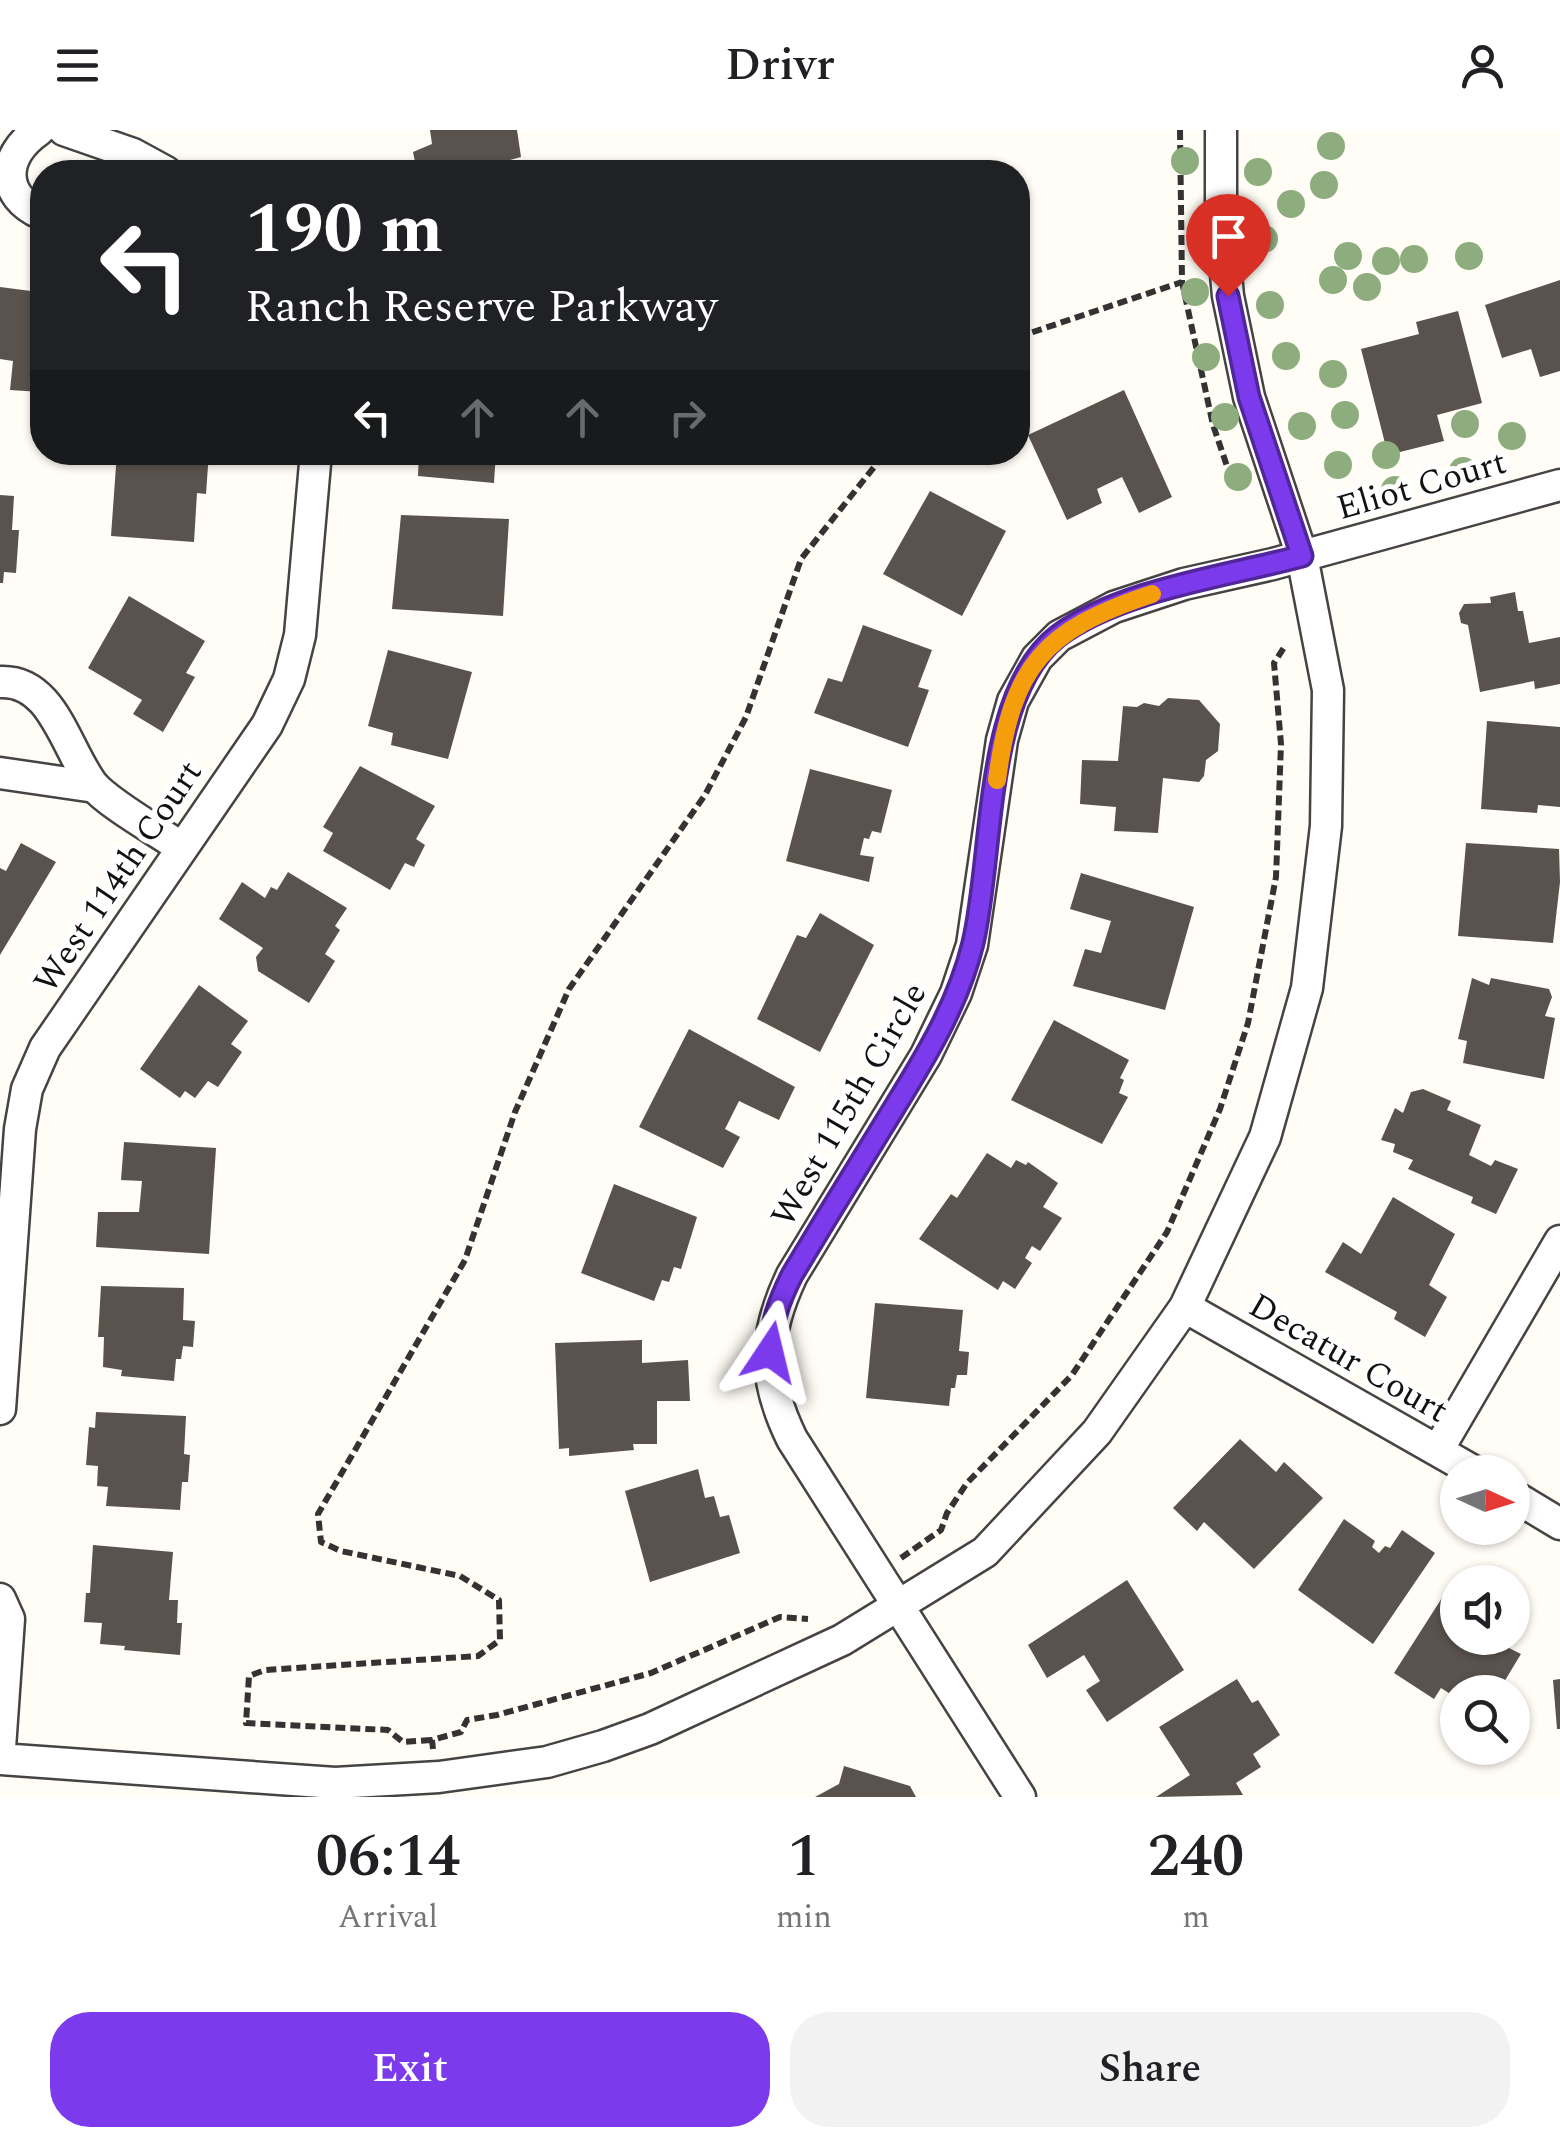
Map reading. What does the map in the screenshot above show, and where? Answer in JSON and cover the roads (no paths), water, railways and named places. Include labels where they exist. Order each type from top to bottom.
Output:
[{"type":"street","points":[[30,210],[8,187],[8,163],[20,143],[39,130]]},
{"type":"street","points":[[64,130],[143,160]]},
{"type":"street","points":[[0,1759],[335,1782],[439,1777],[472,1784],[547,1762],[650,1729],[842,1640],[985,1552],[1096,1432],[1185,1307],[1264,1137],[1307,988],[1326,826],[1328,690],[1302,556],[1249,397],[1228,296],[1221,220],[1224,133]]},
{"type":"street","name":"West 114th Court","points":[[0,1409],[20,1129],[27,1089],[45,1048],[266,725],[289,679],[300,636],[315,465]]},
{"type":"street","name":"Eliot Court","points":[[1302,556],[1560,485]]},
{"type":"street","name":"West 115th Circle","points":[[1020,1797],[792,1439],[778,1410],[769,1374],[770,1330],[792,1275],[926,1055],[956,993],[972,945],[1002,740],[1013,701],[1037,658],[1059,636],[1114,607],[1184,584],[1302,556]]},
{"type":"street","points":[[0,682],[25,684],[43,700],[95,787],[182,848]]},
{"type":"street","points":[[0,773],[95,787]]},
{"type":"street","points":[[1438,1450],[1560,1241]]},
{"type":"street","name":"Decatur Court","points":[[1185,1307],[1446,1455]]},
{"type":"street","points":[[1530,1506],[1560,1524]]},
{"type":"street","points":[[0,1599],[9,1619],[0,1748]]}]
